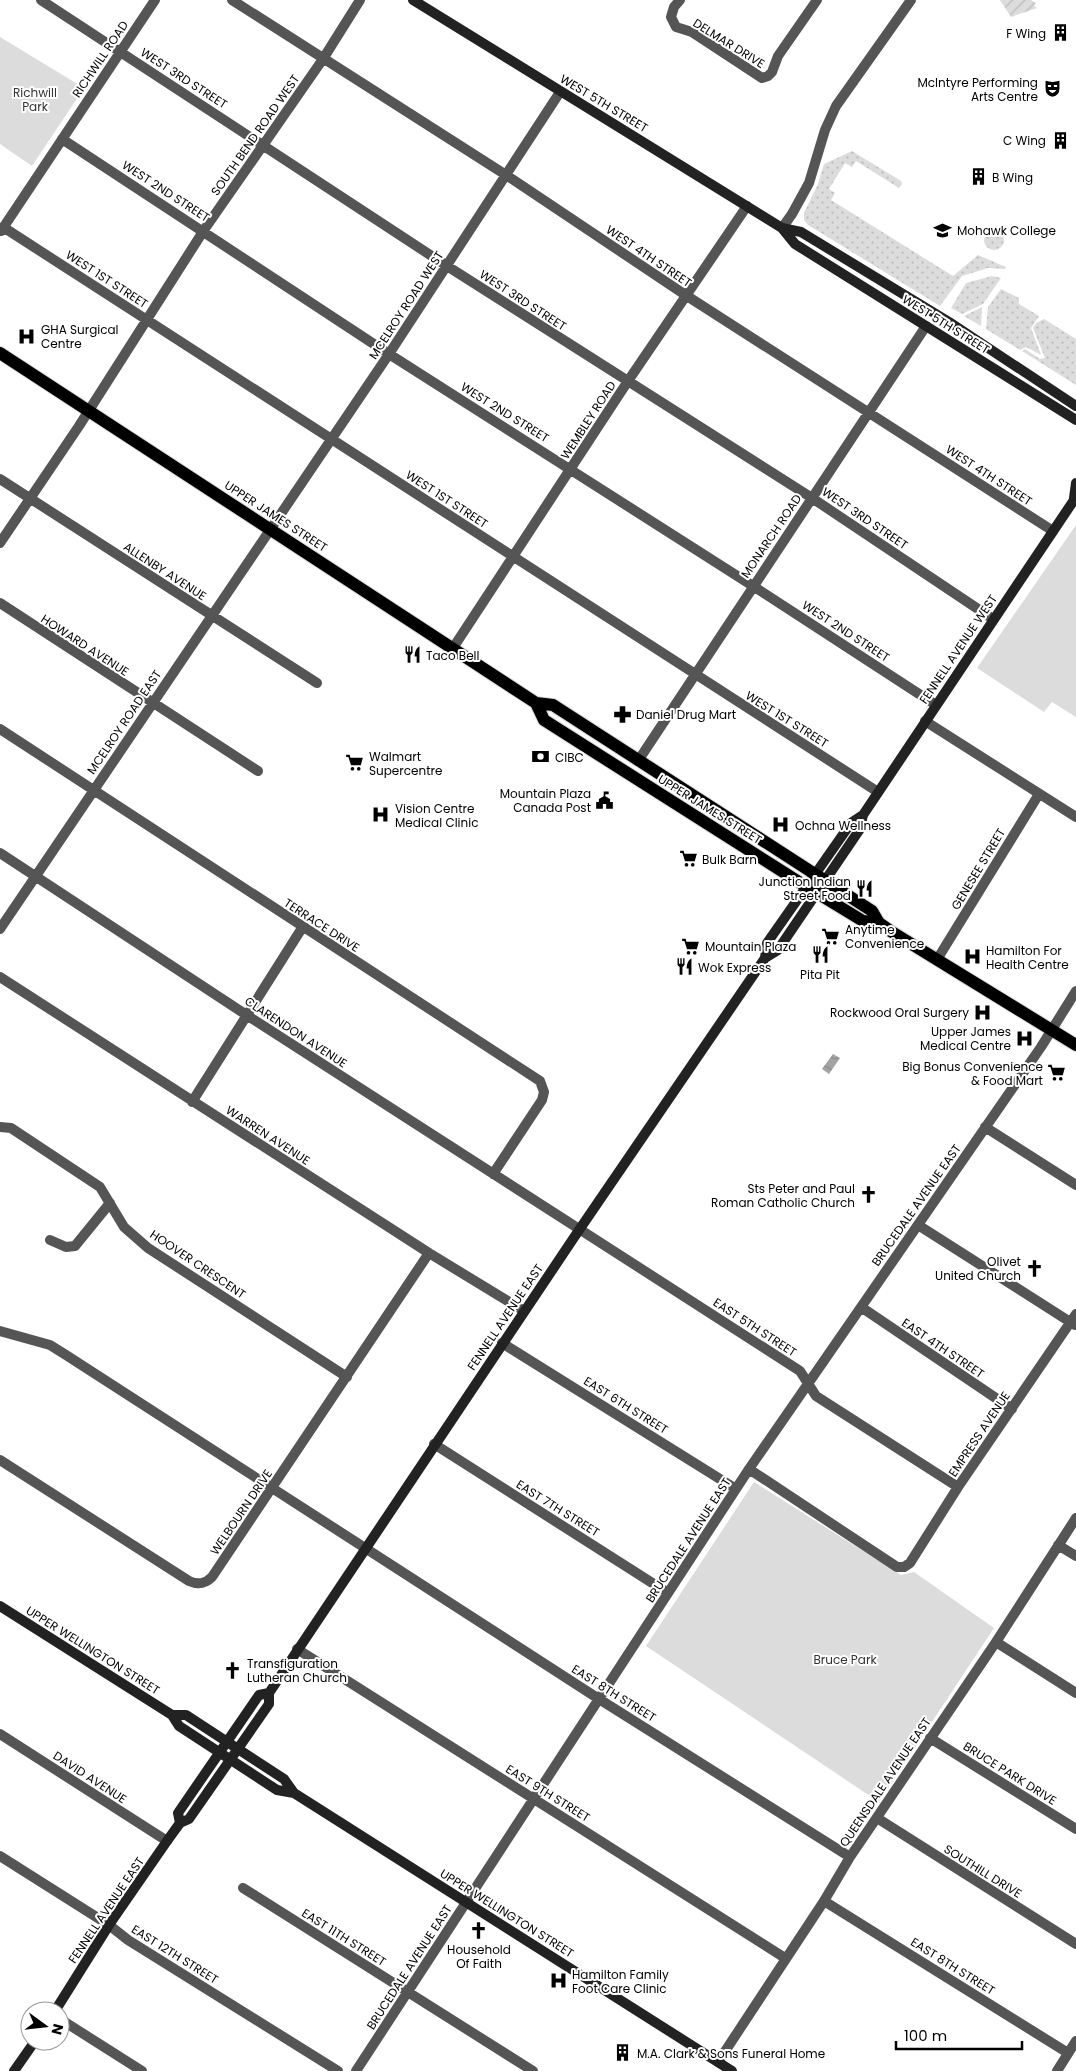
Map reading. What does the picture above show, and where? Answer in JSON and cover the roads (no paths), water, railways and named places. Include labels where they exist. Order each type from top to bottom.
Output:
[{"type":"main road","name":"WEST 5TH STREET","points":[[413,0],[782,228],[795,244],[1076,420]]},
{"type":"main road","name":"WEST 5TH STREET","points":[[782,228],[801,232],[948,322],[1076,406]]},
{"type":"main road","name":"UPPER JAMES STREET","points":[[0,353],[536,703],[553,705],[638,760],[816,884]]},
{"type":"main road","name":"FENNELL AVENUE WEST","points":[[816,884],[860,829],[863,815],[1075,497],[1076,483]]},
{"type":"main road","name":"UPPER JAMES STREET","points":[[536,703],[544,720],[816,884],[872,911],[879,923],[1076,1045]]},
{"type":"main road","name":"FENNELL AVENUE EAST","points":[[61,2001],[109,1925],[167,1841],[180,1823],[189,1819],[239,1750],[269,1704],[270,1693],[298,1648],[579,1228],[766,958],[767,943],[816,884]]},
{"type":"main road","name":"UPPER WELLINGTON STREET","points":[[0,1606],[172,1714],[180,1726],[277,1790],[294,1792]]},
{"type":"main road","name":"FENNELL AVENUE EAST","points":[[180,1823],[178,1813],[218,1751],[259,1695],[270,1693]]},
{"type":"main road","name":"UPPER WELLINGTON STREET","points":[[172,1714],[186,1715],[284,1779],[294,1792],[732,2071]]},
{"type":"main road","points":[[14,2071],[28,2051]]},
{"type":"street","name":"WEST 3RD STREET","points":[[41,0],[264,144],[447,266],[812,498],[993,619]]},
{"type":"street","name":"RICHWILL ROAD","points":[[2,229],[155,0]]},
{"type":"street","name":"WEST 4TH STREET","points":[[232,0],[506,175],[687,296],[1053,531]]},
{"type":"street","name":"SOUTH BEND ROAD WEST","points":[[0,543],[88,411],[204,230],[323,59],[360,0]]},
{"type":"street","name":"DELMAR DRIVE","points":[[680,0],[674,7],[671,17],[676,27],[692,32],[762,78],[772,72],[778,56],[817,0]]},
{"type":"street","points":[[782,228],[809,183],[827,124],[836,106],[911,0]]},
{"type":"street","name":"MCELROY ROAD WEST","points":[[271,530],[389,354],[560,92]]},
{"type":"street","name":"WEST 2ND STREET","points":[[62,138],[204,230],[389,354],[936,705]]},
{"type":"street","name":"WEMBLEY ROAD","points":[[453,648],[512,556],[572,470],[628,381],[747,206]]},
{"type":"street","name":"WEST 1ST STREET","points":[[2,229],[147,320],[694,675],[878,792]]},
{"type":"street","name":"MONARCH ROAD","points":[[638,760],[926,326]]},
{"type":"street","name":"ALLENBY AVENUE","points":[[0,479],[317,683]]},
{"type":"street","name":"MCELROY ROAD EAST","points":[[0,929],[271,530]]},
{"type":"street","name":"HOWARD AVENUE","points":[[0,603],[152,704],[258,771]]},
{"type":"street","points":[[925,721],[1076,817]]},
{"type":"street","name":"TERRACE DRIVE","points":[[0,729],[302,928],[540,1081],[544,1092],[542,1100],[493,1174]]},
{"type":"street","name":"GENESEE STREET","points":[[938,958],[1039,794]]},
{"type":"street","name":"CLARENDON AVENUE","points":[[0,853],[248,1016],[579,1228]]},
{"type":"street","points":[[192,1102],[302,928]]},
{"type":"street","name":"WARREN AVENUE","points":[[0,977],[192,1102],[429,1253],[524,1311]]},
{"type":"street","name":"BRUCEDALE AVENUE EAST","points":[[356,2071],[749,1469],[1052,1030],[1076,991]]},
{"type":"street","name":"HOOVER CRESCENT","points":[[0,1126],[11,1128],[100,1187],[124,1227],[148,1248],[347,1377]]},
{"type":"street","points":[[985,1127],[1076,1185]]},
{"type":"street","points":[[50,1240],[66,1247],[75,1246],[110,1203]]},
{"type":"street","points":[[918,1225],[1074,1321]]},
{"type":"street","name":"EAST 5TH STREET","points":[[579,1228],[800,1371],[816,1396],[958,1487]]},
{"type":"street","name":"WELBOURN DRIVE","points":[[0,1460],[181,1576],[197,1584],[206,1582],[212,1577],[272,1489],[429,1253]]},
{"type":"street","name":"EAST 4TH STREET","points":[[861,1307],[1012,1409]]},
{"type":"street","name":"EMPRESS AVENUE","points":[[749,1469],[897,1567],[904,1567],[910,1563],[958,1487],[1074,1321]]},
{"type":"street","points":[[0,1331],[50,1345],[365,1548]]},
{"type":"street","name":"EAST 6TH STREET","points":[[502,1343],[736,1489]]},
{"type":"street","name":"EAST 7TH STREET","points":[[434,1444],[668,1593]]},
{"type":"street","name":"QUEENSDALE AVENUE EAST","points":[[718,2062],[824,1901],[850,1857],[996,1642],[1076,1518]]},
{"type":"street","points":[[1058,1545],[1076,1556]]},
{"type":"street","name":"EAST 8TH STREET","points":[[365,1548],[850,1857]]},
{"type":"street","points":[[996,1642],[1076,1693]]},
{"type":"street","name":"EAST 9TH STREET","points":[[298,1648],[785,1958]]},
{"type":"street","name":"DAVID AVENUE","points":[[0,1734],[167,1841]]},
{"type":"street","name":"BRUCE PARK DRIVE","points":[[930,1738],[1076,1829]]},
{"type":"street","name":"SOUTHILL DRIVE","points":[[877,1818],[1076,1944]]},
{"type":"street","name":"EAST 12TH STREET","points":[[0,1856],[109,1925],[128,1940],[338,2071]]},
{"type":"street","name":"EAST 11TH STREET","points":[[243,1888],[533,2071]]},
{"type":"street","name":"EAST 8TH STREET","points":[[824,1901],[1068,2053]]},
{"type":"street","points":[[70,2025],[142,2071]]},
{"type":"street","points":[[1057,2071],[1076,2041]]},
{"type":"water","points":[[833,1054],[840,1058],[829,1074],[822,1069]]},
{"type":"place","name":"F Wing","points":[[1060,33]]},
{"type":"place","name":"McIntyre Performing Arts Centre","points":[[1052,89]]},
{"type":"place","name":"C Wing","points":[[1060,140]]},
{"type":"place","name":"B Wing","points":[[978,177]]},
{"type":"place","name":"Mohawk College","points":[[943,230]]},
{"type":"place","name":"GHA Surgical Centre","points":[[27,336]]},
{"type":"place","name":"Taco Bell","points":[[412,655]]},
{"type":"place","name":"Daniel Drug Mart","points":[[622,714]]},
{"type":"place","name":"CIBC","points":[[541,757]]},
{"type":"place","name":"Walmart Supercentre","points":[[355,763]]},
{"type":"place","name":"Mountain Plaza Canada Post","points":[[605,800]]},
{"type":"place","name":"Vision Centre Medical Clinic","points":[[381,815]]},
{"type":"place","name":"Ochna Wellness","points":[[781,825]]},
{"type":"place","name":"Bulk Barn","points":[[688,859]]},
{"type":"place","name":"Junction Indian Street Food","points":[[865,888]]},
{"type":"place","name":"Anytime Convenience","points":[[831,936]]},
{"type":"place","name":"Mountain Plaza","points":[[691,946]]},
{"type":"place","name":"Pita Pit","points":[[820,955]]},
{"type":"place","name":"Hamilton For Health Centre","points":[[972,957]]},
{"type":"place","name":"Wok Express","points":[[684,967]]},
{"type":"place","name":"Rockwood Oral Surgery","points":[[983,1012]]},
{"type":"place","name":"Upper James Medical Centre","points":[[1025,1038]]},
{"type":"place","name":"Big Bonus Convenience & Food Mart","points":[[1057,1073]]},
{"type":"place","name":"Sts Peter and Paul Roman Catholic Church","points":[[869,1195]]},
{"type":"place","name":"Olivet United Church","points":[[1035,1268]]},
{"type":"place","name":"Transfiguration Lutheran Church","points":[[233,1670]]},
{"type":"place","name":"Household Of Faith","points":[[479,1930]]},
{"type":"place","name":"Hamilton Family Foot Care Clinic","points":[[558,1981]]},
{"type":"place","name":"M.A. Clark & Sons Funeral Home","points":[[623,2053]]},
{"type":"park label","name":"Richwill Park","points":[[35,99]]},
{"type":"park label","name":"Bruce Park","points":[[845,1659]]}]
